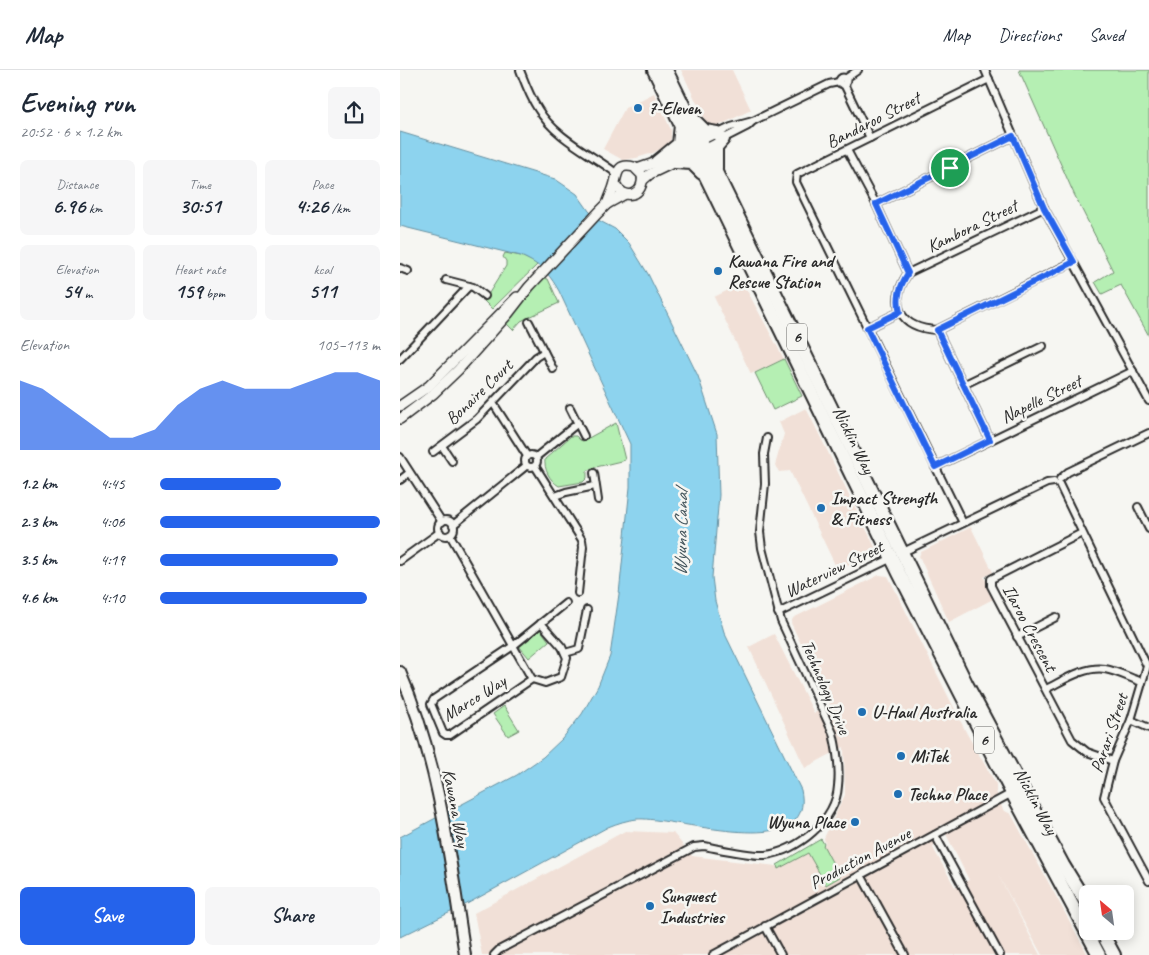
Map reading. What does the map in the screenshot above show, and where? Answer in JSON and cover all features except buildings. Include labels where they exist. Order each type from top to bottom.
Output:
[{"type":"highway","name":"Nicklin Way","points":[[654,70],[684,119],[712,176],[735,210],[897,555],[966,683],[1017,791],[1099,955]]},
{"type":"highway","name":"Nicklin Way","points":[[666,70],[684,119]]},
{"type":"highway","points":[[657,162],[679,144],[684,119],[720,136],[716,147],[712,176],[692,164],[675,162]]},
{"type":"highway","name":"Nicklin Way","points":[[1017,791],[1079,891]]},
{"type":"highway","points":[[1106,940],[1114,955]]},
{"type":"main road","points":[[637,169],[698,147]]},
{"type":"main road","points":[[400,419],[433,394],[458,370],[529,287],[598,212],[607,204],[625,194],[637,192],[643,180],[650,174],[675,162],[698,147]]},
{"type":"main road","points":[[607,204],[615,183],[616,173],[619,170],[626,166],[637,169],[641,173],[643,180]]},
{"type":"main road","points":[[615,183],[617,188],[625,194]]},
{"type":"main road","points":[[400,406],[429,386],[503,309],[529,287]]},
{"type":"main road","name":"Kawana Way","points":[[400,672],[409,692],[425,740],[434,775],[464,955]]},
{"type":"street","points":[[520,70],[532,98],[548,123],[616,173]]},
{"type":"street","points":[[698,147],[720,136],[748,126],[753,121],[829,84],[843,81],[858,70]]},
{"type":"street","points":[[985,70],[1044,208],[1149,401]]},
{"type":"street","name":"Bandaroo Street","points":[[867,328],[796,182],[797,174],[989,79]]},
{"type":"street","points":[[843,81],[870,138]]},
{"type":"street","points":[[876,204],[1013,136]]},
{"type":"street","points":[[847,150],[876,204],[908,273],[901,284],[898,302],[900,312],[912,324],[924,329],[937,330],[1074,262]]},
{"type":"street","points":[[950,168],[956,181]]},
{"type":"street","name":"Kambora Street","points":[[908,273],[1044,208]]},
{"type":"street","points":[[400,268],[408,270]]},
{"type":"street","points":[[446,280],[477,289],[485,296]]},
{"type":"street","points":[[400,359],[469,286]]},
{"type":"street","points":[[900,312],[867,328],[963,523]]},
{"type":"street","points":[[529,322],[553,369]]},
{"type":"street","points":[[937,330],[990,440]]},
{"type":"street","points":[[963,385],[1042,346]]},
{"type":"street","name":"Bonaire Court","points":[[433,452],[477,419],[536,357],[544,352]]},
{"type":"street","name":"Napelle Street","points":[[935,467],[1133,371]]},
{"type":"street","points":[[493,403],[527,456]]},
{"type":"street","points":[[570,408],[584,436]]},
{"type":"street","points":[[536,457],[578,423]]},
{"type":"street","name":"Waterview Street","points":[[778,613],[1047,483],[1058,481],[1068,472],[1149,433]]},
{"type":"street","name":"Technology Drive","points":[[494,955],[499,950],[685,850],[704,846],[763,855],[778,853],[806,838],[816,830],[831,808],[838,787],[836,744],[831,728],[778,613],[762,548],[760,532],[765,484],[764,454],[767,438]]},
{"type":"street","points":[[442,446],[452,461]]},
{"type":"street","points":[[527,456],[536,457]]},
{"type":"street","points":[[526,466],[524,461],[527,456]]},
{"type":"street","points":[[400,457],[442,522]]},
{"type":"street","points":[[536,457],[537,463],[535,466],[582,540],[583,547],[578,593]]},
{"type":"street","points":[[526,466],[532,468],[535,466]]},
{"type":"street","points":[[453,525],[526,466]]},
{"type":"street","points":[[400,480],[409,473]]},
{"type":"street","points":[[594,473],[598,500]]},
{"type":"street","name":"Parari Street","points":[[1058,481],[1148,666],[1131,720],[1113,761],[1104,797],[1149,881]]},
{"type":"street","points":[[554,496],[595,486]]},
{"type":"street","points":[[1138,507],[1149,529]]},
{"type":"street","points":[[449,521],[453,525],[453,532],[450,535],[446,536],[440,532],[439,525],[442,522],[449,521]]},
{"type":"street","points":[[400,560],[440,532]]},
{"type":"street","name":"Ilaroo Crescent","points":[[1082,533],[991,579],[991,586],[1072,740],[1087,752],[1113,761]]},
{"type":"street","name":"Marco Way","points":[[450,535],[532,679],[545,683],[561,676],[567,658],[565,653]]},
{"type":"street","points":[[513,646],[566,603]]},
{"type":"street","points":[[541,623],[565,653],[579,649],[587,610]]},
{"type":"street","points":[[1017,637],[1056,617]]},
{"type":"street","name":"Marco Way","points":[[513,646],[434,699],[431,704],[443,733],[450,735],[532,679]]},
{"type":"street","points":[[1046,689],[1084,671],[1094,669],[1105,669],[1142,682]]},
{"type":"street","points":[[1131,720],[1149,728]]},
{"type":"street","name":"Production Avenue","points":[[713,955],[1017,791]]},
{"type":"street","points":[[935,835],[1000,955]]},
{"type":"street","points":[[861,875],[905,955]]},
{"type":"street","points":[[766,926],[781,955]]},
{"type":"shaded area","points":[[681,70],[732,70],[751,110],[716,127],[709,125]]},
{"type":"shaded area","points":[[654,93],[671,130],[669,144],[653,153],[623,160],[603,149],[625,108]]},
{"type":"shaded area","points":[[743,283],[784,359],[751,374],[714,297]]},
{"type":"shaded area","points":[[806,408],[877,551],[838,571],[790,471],[779,472],[775,465],[784,434],[779,422]]},
{"type":"shaded area","points":[[971,527],[993,572],[984,577],[995,598],[949,622],[919,556],[921,552]]},
{"type":"shaded area","points":[[879,575],[888,576],[967,734],[996,784],[996,791],[1003,810],[1011,814],[1088,955],[1042,955],[997,873],[1040,955],[482,955],[474,913],[625,831],[673,833],[692,856],[776,866],[778,869],[808,853],[826,885],[840,877],[823,845],[825,844],[824,838],[845,795],[844,747],[805,768],[749,647],[774,634],[814,713],[830,705],[791,623],[793,618]],"holes":[[[941,824],[969,880],[955,887],[933,848]]]},
{"type":"green space","points":[[1019,70],[1149,70],[1149,336],[1121,285],[1102,294],[1095,282],[1113,271],[1074,194]]},
{"type":"green space","points":[[505,253],[521,256],[538,264],[492,309],[484,301],[506,266],[506,261],[503,257]]},
{"type":"green space","points":[[543,278],[548,279],[559,303],[521,321],[513,330],[505,322]]},
{"type":"green space","points":[[784,359],[802,396],[773,410],[755,373]]},
{"type":"green space","points":[[616,423],[625,460],[592,468],[587,471],[587,478],[583,482],[559,486],[552,481],[546,470],[545,459],[571,436],[576,436],[583,441]]},
{"type":"green space","points":[[540,629],[549,641],[529,658],[519,646]]},
{"type":"green space","points":[[504,706],[519,730],[508,736],[493,714]]},
{"type":"green space","points":[[821,839],[840,877],[826,885],[808,853],[778,869],[777,865]]},
{"type":"water","name":"Wyuna Canal","points":[[400,132],[555,179],[577,194],[598,220],[615,229],[629,243],[648,274],[698,376],[717,434],[719,495],[712,577],[715,601],[724,632],[801,790],[800,813],[787,826],[766,831],[738,831],[637,819],[615,824],[465,905],[400,937],[400,837],[517,775],[543,757],[562,739],[582,714],[598,686],[610,656],[619,594],[630,487],[630,444],[559,291],[544,270],[521,256],[400,226]]},
{"type":"place","name":"7-Eleven","points":[[638,108]]},
{"type":"place","name":"Kawana Fire and Rescue Station","points":[[718,271]]},
{"type":"place","name":"Impact Strength & Fitness","points":[[821,508]]},
{"type":"place","name":"U-Haul Australia","points":[[862,712]]},
{"type":"place","name":"MiTek","points":[[901,756]]},
{"type":"place","name":"Techno Place","points":[[898,794]]},
{"type":"place","name":"Wyuna Place","points":[[855,822]]},
{"type":"place","name":"Sunquest Industries","points":[[650,906]]},
{"type":"route","points":[[1013,136],[1044,208],[1074,262],[937,330],[990,440],[935,467],[867,328],[900,312],[898,302],[901,284],[908,273],[876,204],[950,168],[1013,136]]}]
